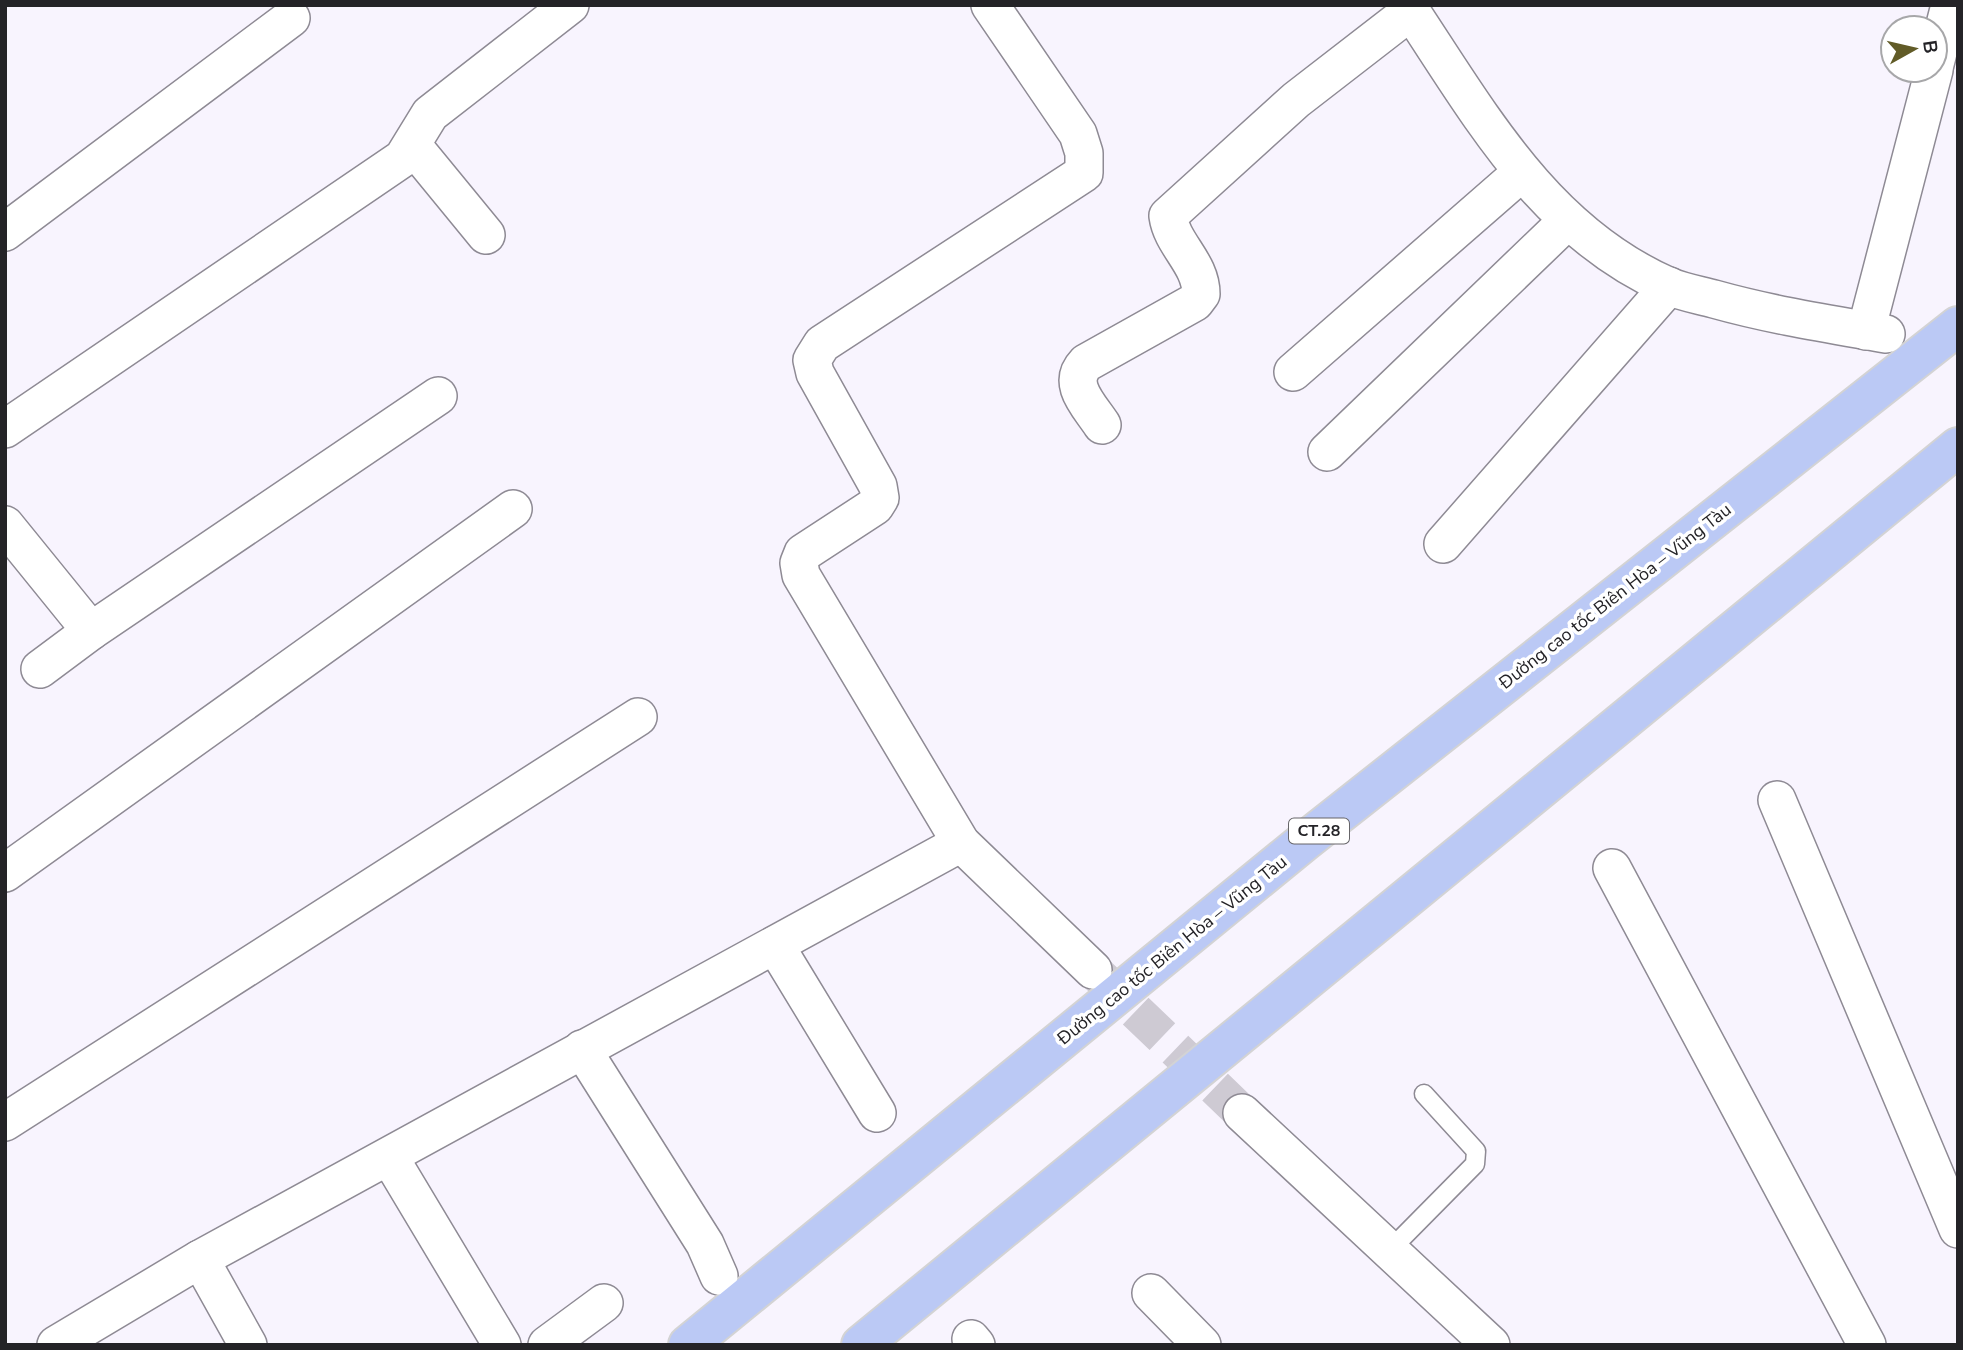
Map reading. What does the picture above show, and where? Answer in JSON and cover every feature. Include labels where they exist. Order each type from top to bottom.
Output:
[{"type":"highway","name":"Đường cao tốc Biên Hòa – Vũng Tàu","points":[[688,1345],[1305,841],[1958,326]]},
{"type":"highway","points":[[861,1345],[1958,447]]},
{"type":"street","points":[[5,429],[403,158],[413,146],[430,114],[570,5]]},
{"type":"street","points":[[999,8],[1078,134],[1084,153],[1084,173],[822,344],[812,360],[815,373],[878,486],[880,498],[875,506],[803,553],[799,564],[801,575],[961,843],[1093,970]]},
{"type":"street","points":[[1102,425],[1076,383],[1077,372],[1086,363],[1195,302],[1201,294],[1195,267],[1170,229],[1168,216],[1296,100],[1409,8],[1521,173],[1567,221],[1619,260],[1670,286],[1731,304],[1876,332],[1931,84]]},
{"type":"street","points":[[5,232],[291,18]]},
{"type":"street","points":[[413,146],[486,235]]},
{"type":"street","points":[[1293,372],[1521,173]]},
{"type":"street","points":[[1327,452],[1567,221]]},
{"type":"street","points":[[1443,544],[1670,286]]},
{"type":"street","points":[[40,670],[91,631],[438,396]]},
{"type":"street","points":[[5,873],[513,509]]},
{"type":"street","points":[[5,525],[91,631]]},
{"type":"street","points":[[5,1122],[638,717]]},
{"type":"street","points":[[1777,800],[1958,1228]]},
{"type":"street","points":[[57,1345],[200,1259],[390,1158],[582,1049],[961,843]]},
{"type":"street","points":[[1612,868],[1867,1345]]},
{"type":"street","points":[[775,945],[877,1113]]},
{"type":"street","points":[[582,1049],[705,1244],[719,1276]]},
{"type":"street","points":[[1242,1113],[1491,1345]]},
{"type":"street","points":[[390,1158],[502,1345]]},
{"type":"street","points":[[200,1259],[248,1345]]},
{"type":"street","points":[[1151,1293],[1202,1345]]},
{"type":"street","points":[[547,1345],[604,1303]]},
{"type":"lane","points":[[1390,1251],[1475,1164],[1476,1151],[1472,1144],[1424,1094]]},
{"type":"tunnel","points":[[1096,973],[1242,1113]]}]
